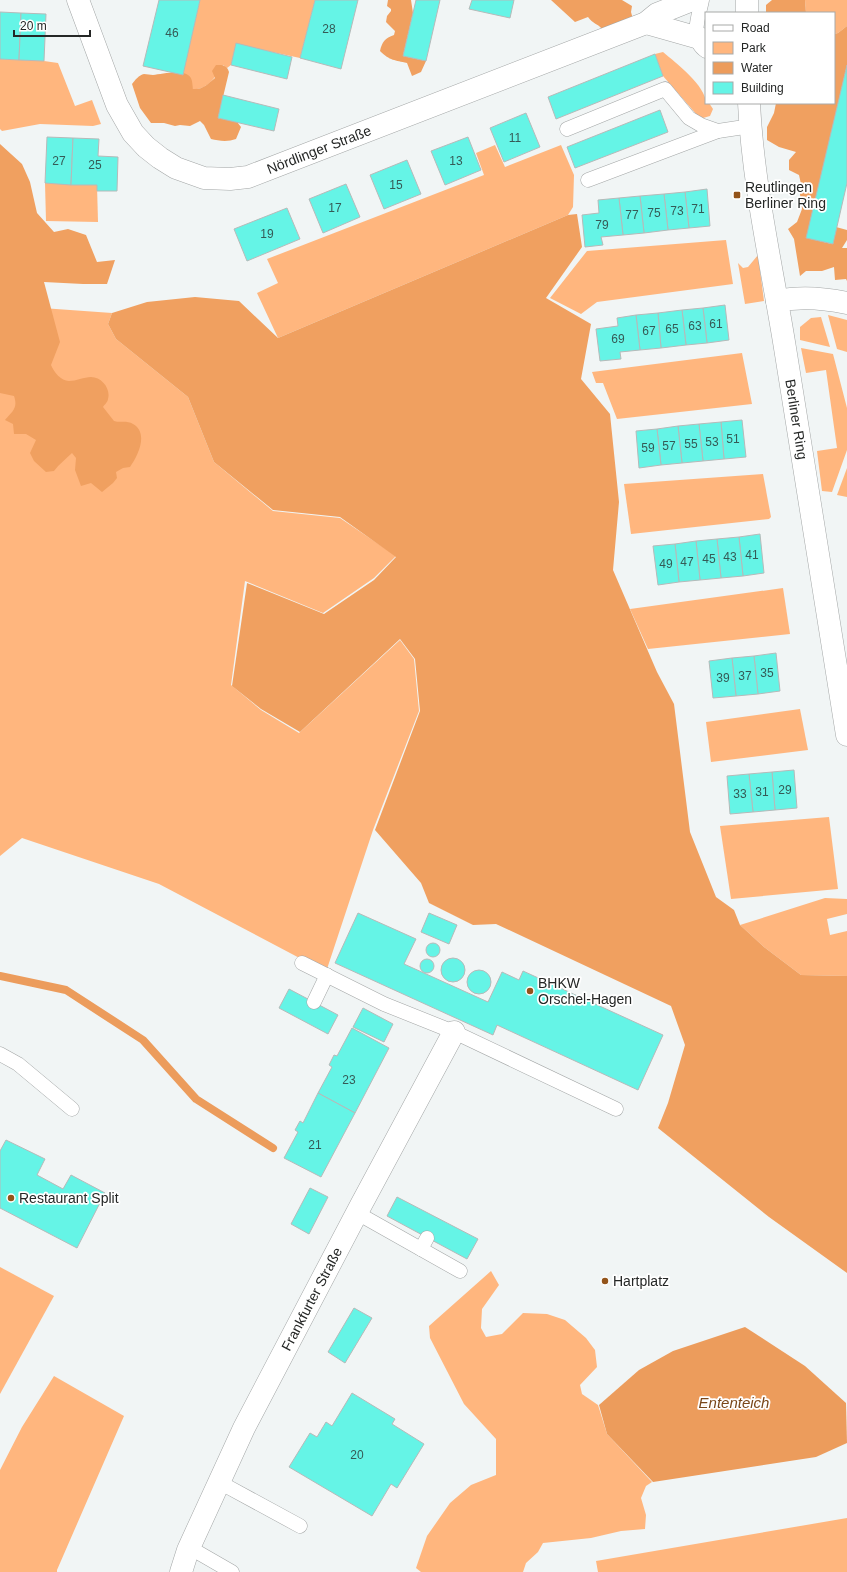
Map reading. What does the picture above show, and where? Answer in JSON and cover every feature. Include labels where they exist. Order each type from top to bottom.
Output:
[{"type":"street","name":"Nördlinger Straße","points":[[78,0],[117,105],[133,133],[146,147],[176,168],[204,178],[224,179],[248,177],[280,165],[646,23],[657,14],[692,0]]},
{"type":"street","points":[[747,0],[747,12]]},
{"type":"street","points":[[646,23],[703,43]]},
{"type":"street","name":"Berliner Ring","points":[[749,104],[750,126],[761,206],[847,735]]},
{"type":"street","points":[[777,301],[792,298],[817,299],[847,303]]},
{"type":"street","name":"Frankfurter Straße","points":[[181,1572],[188,1550],[244,1428],[454,1032]]},
{"type":"lane","points":[[702,0],[696,26],[703,43]]},
{"type":"lane","points":[[567,129],[665,89],[689,118],[701,125],[718,131]]},
{"type":"lane","points":[[588,180],[718,131],[750,126]]},
{"type":"lane","points":[[302,963],[384,1004],[454,1032],[616,1109]]},
{"type":"lane","points":[[314,1002],[327,975]]},
{"type":"lane","points":[[0,1054],[18,1064],[72,1109]]},
{"type":"lane","points":[[357,1213],[424,1244],[460,1272]]},
{"type":"lane","points":[[219,1482],[300,1526]]},
{"type":"lane","points":[[188,1550],[199,1553],[232,1572]]},
{"type":"green space","points":[[200,0],[315,0],[300,58],[236,44],[231,65],[227,68],[223,65],[211,82],[198,89],[193,89],[183,73]]},
{"type":"green space","points":[[805,0],[847,0],[847,26],[835,34],[835,12],[806,12]]},
{"type":"green space","points":[[663,52],[696,82],[705,96],[705,104],[710,104],[713,109],[710,116],[703,118],[697,115],[663,76],[655,54]]},
{"type":"green space","points":[[0,59],[58,63],[75,106],[92,100],[101,124],[93,126],[40,124],[2,131],[0,129]]},
{"type":"green space","points":[[495,145],[505,167],[561,145],[574,175],[573,207],[568,215],[278,338],[257,293],[278,283],[267,259],[484,175],[476,153]]},
{"type":"green space","points":[[45,183],[97,185],[98,222],[46,221]]},
{"type":"green space","points":[[726,240],[733,284],[597,302],[581,314],[550,298],[587,251]]},
{"type":"green space","points":[[758,255],[764,301],[745,304],[738,263],[743,268],[748,267]]},
{"type":"green space","points":[[0,305],[112,313],[108,324],[116,339],[188,397],[214,462],[273,511],[340,518],[396,556],[374,578],[323,613],[245,581],[231,685],[261,710],[299,733],[400,640],[414,659],[419,711],[373,830],[326,972],[159,884],[22,838],[0,856]]},
{"type":"green space","points":[[828,315],[847,320],[847,352],[837,349]]},
{"type":"green space","points":[[821,317],[830,347],[800,340],[800,327],[811,318]]},
{"type":"green space","points":[[801,348],[833,354],[847,408],[847,450],[832,492],[822,491],[817,451],[837,448],[826,370],[806,373]]},
{"type":"green space","points":[[742,353],[752,404],[617,419],[603,383],[596,383],[592,372]]},
{"type":"green space","points":[[847,468],[847,497],[837,495]]},
{"type":"green space","points":[[763,474],[771,517],[769,519],[631,534],[624,484]]},
{"type":"green space","points":[[783,588],[790,634],[648,649],[630,609]]},
{"type":"green space","points":[[800,709],[808,750],[711,762],[706,722]]},
{"type":"green space","points":[[829,817],[838,889],[731,899],[720,826]]},
{"type":"green space","points":[[825,898],[847,899],[847,914],[827,919],[830,935],[847,931],[847,976],[801,975],[764,947],[740,925]]},
{"type":"green space","points":[[0,1267],[54,1296],[0,1394]]},
{"type":"green space","points":[[491,1271],[499,1285],[482,1309],[481,1328],[486,1337],[502,1334],[523,1313],[547,1314],[565,1320],[586,1338],[595,1350],[597,1367],[580,1385],[582,1394],[598,1405],[607,1434],[652,1482],[646,1486],[641,1498],[646,1515],[645,1529],[621,1531],[591,1538],[543,1543],[538,1552],[526,1563],[523,1572],[421,1572],[416,1568],[427,1536],[450,1503],[471,1485],[496,1475],[496,1439],[464,1404],[430,1338],[429,1326]]},
{"type":"green space","points":[[54,1376],[124,1416],[57,1572],[0,1572],[0,1470],[22,1427]]},
{"type":"green space","points":[[847,1518],[847,1572],[598,1572],[596,1561]]},
{"type":"shaded area","points":[[388,0],[411,0],[413,13],[403,56],[426,61],[421,72],[412,76],[407,63],[396,61],[380,51],[384,41],[394,35],[395,31],[386,22],[387,16],[391,11],[391,9],[387,6]]},
{"type":"shaded area","points":[[551,0],[622,0],[632,6],[631,12],[634,23],[602,29],[588,17],[575,22]]},
{"type":"shaded area","points":[[772,0],[805,0],[806,12],[766,12],[766,5]]},
{"type":"shaded area","points":[[847,26],[847,65],[807,238],[832,244],[836,227],[847,230],[847,240],[842,248],[847,248],[847,281],[846,279],[835,280],[834,267],[822,271],[806,271],[800,276],[794,239],[788,229],[797,222],[802,209],[800,194],[801,184],[799,175],[789,170],[789,160],[796,152],[779,147],[767,140],[767,127],[774,113],[776,104],[835,104],[835,34]]},
{"type":"shaded area","points":[[216,65],[224,66],[229,72],[218,118],[237,122],[241,127],[236,139],[224,141],[211,139],[204,125],[200,121],[190,126],[151,123],[140,108],[132,84],[140,75],[181,73],[188,75],[191,78],[193,89],[199,89],[215,78],[212,71]]},
{"type":"shaded area","points":[[0,144],[22,164],[30,182],[37,213],[54,232],[68,229],[86,235],[97,262],[115,260],[107,284],[44,282],[60,342],[51,365],[54,370],[58,376],[66,381],[91,377],[102,381],[107,388],[109,395],[103,407],[114,421],[131,423],[138,428],[140,433],[141,439],[139,451],[130,467],[123,468],[116,472],[117,478],[102,492],[91,483],[81,486],[75,470],[76,458],[72,453],[54,471],[46,472],[34,461],[30,453],[36,440],[26,434],[14,434],[13,424],[5,420],[14,409],[15,400],[14,396],[0,393]]},
{"type":"shaded area","points":[[577,214],[582,247],[546,298],[591,324],[581,379],[610,414],[619,502],[613,570],[657,672],[674,704],[690,832],[716,897],[734,910],[740,925],[764,947],[801,975],[847,976],[847,1273],[769,1217],[658,1128],[668,1103],[685,1045],[671,1006],[496,924],[473,925],[429,903],[421,883],[375,830],[420,711],[415,659],[400,639],[300,732],[261,709],[232,686],[247,583],[324,614],[374,580],[396,557],[340,517],[273,510],[214,462],[188,397],[116,339],[108,324],[112,313],[147,302],[195,297],[239,301],[278,338],[568,215]]},
{"type":"water","name":"Ententeich","points":[[745,1327],[805,1366],[846,1403],[847,1443],[816,1457],[653,1482],[607,1434],[599,1405],[639,1370],[673,1351]]},
{"type":"building","points":[[159,0],[200,0],[183,75],[143,66]]},
{"type":"building","points":[[315,0],[358,0],[341,69],[300,58]]},
{"type":"building","points":[[416,0],[440,0],[426,61],[403,56]]},
{"type":"building","points":[[472,0],[514,0],[510,18],[469,9]]},
{"type":"building","points":[[0,12],[21,13],[19,60],[0,59]]},
{"type":"building","points":[[21,13],[46,14],[44,61],[19,60]]},
{"type":"building","points":[[236,43],[292,57],[287,79],[231,65]]},
{"type":"building","points":[[655,54],[663,76],[556,119],[548,97]]},
{"type":"building","points":[[847,65],[847,183],[833,244],[806,238]]},
{"type":"building","points":[[223,95],[279,109],[274,131],[218,118]]},
{"type":"building","points":[[660,110],[668,132],[575,168],[567,147]]},
{"type":"building","points":[[526,113],[540,147],[504,162],[490,128]]},
{"type":"building","points":[[47,137],[73,138],[71,185],[45,183]]},
{"type":"building","points":[[468,137],[481,170],[445,185],[431,151]]},
{"type":"building","points":[[73,138],[99,139],[98,156],[118,157],[117,191],[97,191],[97,185],[71,185]]},
{"type":"building","points":[[407,160],[421,194],[384,209],[370,175]]},
{"type":"building","points":[[346,184],[360,217],[323,233],[309,199]]},
{"type":"building","points":[[707,189],[710,226],[689,228],[685,192]]},
{"type":"building","points":[[685,192],[689,228],[668,230],[664,194]]},
{"type":"building","points":[[664,194],[668,230],[644,233],[640,196]]},
{"type":"building","points":[[640,196],[644,233],[623,235],[619,198]]},
{"type":"building","points":[[619,198],[623,235],[601,237],[603,245],[585,247],[582,215],[599,213],[598,200]]},
{"type":"building","points":[[287,208],[300,239],[247,261],[234,229]]},
{"type":"building","points":[[725,305],[729,340],[707,343],[703,308]]},
{"type":"building","points":[[703,308],[707,343],[686,345],[682,310]]},
{"type":"building","points":[[682,310],[686,345],[661,348],[658,313]]},
{"type":"building","points":[[658,313],[661,348],[640,350],[636,315]]},
{"type":"building","points":[[636,315],[640,350],[620,352],[621,359],[600,361],[596,329],[618,326],[617,318]]},
{"type":"building","points":[[742,420],[746,457],[724,459],[721,422]]},
{"type":"building","points":[[721,422],[724,459],[703,461],[699,424]]},
{"type":"building","points":[[699,424],[703,461],[682,463],[678,426]]},
{"type":"building","points":[[678,426],[682,463],[661,465],[657,429]]},
{"type":"building","points":[[657,429],[661,465],[639,468],[636,431]]},
{"type":"building","points":[[760,534],[764,573],[743,576],[739,537]]},
{"type":"building","points":[[739,537],[743,576],[721,578],[717,539]]},
{"type":"building","points":[[717,539],[721,578],[700,580],[696,541]]},
{"type":"building","points":[[696,541],[700,580],[679,582],[675,544]]},
{"type":"building","points":[[675,544],[679,582],[658,585],[653,546]]},
{"type":"building","points":[[776,653],[780,691],[758,694],[754,656]]},
{"type":"building","points":[[754,656],[758,694],[736,696],[732,658]]},
{"type":"building","points":[[732,658],[736,696],[713,698],[709,661]]},
{"type":"building","points":[[794,770],[797,808],[775,810],[772,772]]},
{"type":"building","points":[[772,772],[775,810],[753,812],[749,774]]},
{"type":"building","points":[[749,774],[753,812],[730,814],[727,776]]},
{"type":"building","name":"BHKW Orschel-Hagen","points":[[358,913],[416,939],[404,964],[488,1002],[502,972],[519,980],[523,971],[663,1035],[638,1090],[497,1025],[493,1035],[335,963]]},
{"type":"building","points":[[429,913],[457,925],[449,944],[421,932]]},
{"type":"building","points":[[433,943],[438,945],[440,950],[438,955],[433,957],[428,955],[426,950],[428,945]]},
{"type":"building","points":[[453,958],[458,959],[464,965],[464,975],[458,981],[453,982],[448,981],[442,975],[441,970],[442,965],[448,959]]},
{"type":"building","points":[[427,959],[432,961],[434,966],[432,971],[427,973],[422,971],[420,966],[422,961]]},
{"type":"building","points":[[479,970],[484,971],[490,977],[490,987],[484,993],[479,994],[474,993],[468,987],[467,982],[468,977],[474,971]]},
{"type":"building","points":[[289,989],[338,1015],[328,1034],[279,1008]]},
{"type":"building","points":[[363,1008],[393,1024],[384,1042],[353,1027]]},
{"type":"building","points":[[352,1028],[389,1048],[355,1113],[318,1093],[332,1067],[329,1065],[334,1055],[337,1056]]},
{"type":"building","points":[[318,1093],[355,1113],[321,1177],[284,1158],[298,1132],[295,1130],[300,1121],[303,1123]]},
{"type":"building","points":[[6,1140],[45,1159],[37,1175],[63,1189],[71,1175],[105,1193],[77,1248],[0,1208],[0,1151]]},
{"type":"building","points":[[310,1188],[328,1197],[309,1234],[291,1224]]},
{"type":"building","points":[[397,1197],[478,1239],[467,1259],[387,1216]]},
{"type":"building","points":[[354,1308],[372,1318],[345,1363],[328,1352]]},
{"type":"building","points":[[352,1393],[395,1419],[392,1424],[424,1444],[397,1488],[391,1484],[372,1516],[289,1467],[310,1433],[317,1437],[326,1422],[332,1426]]},
{"type":"waterway","points":[[0,976],[66,990],[143,1040],[196,1099],[273,1148]]},
{"type":"place","name":"Reutlingen Berliner Ring","points":[[737,195]]},
{"type":"place","name":"BHKW Orschel-Hagen","points":[[530,991]]},
{"type":"place","name":"Restaurant Split","points":[[11,1198]]},
{"type":"place","name":"Hartplatz","points":[[605,1281]]}]
